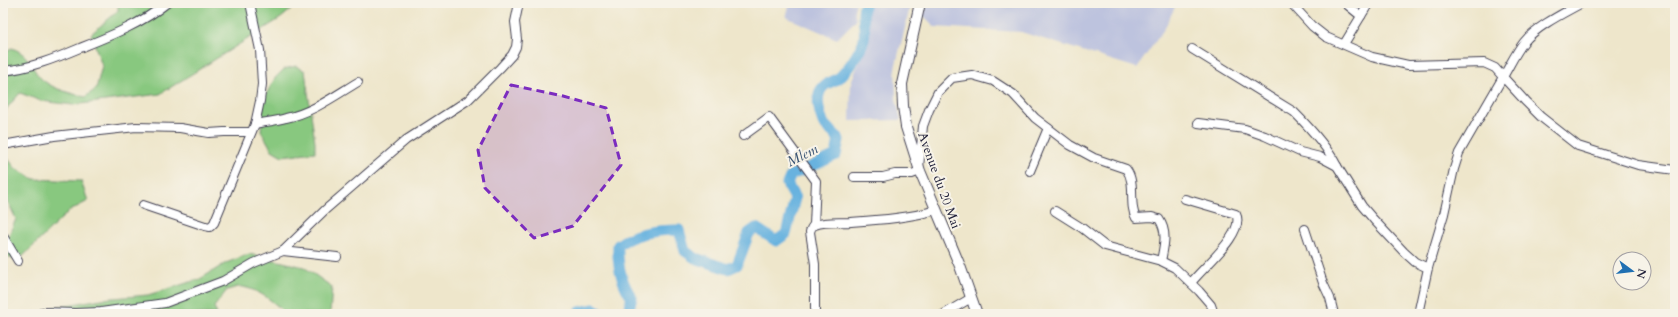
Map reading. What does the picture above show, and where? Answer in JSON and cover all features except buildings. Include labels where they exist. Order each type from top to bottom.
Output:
[{"type":"main road","name":"Avenue du 20 Mai","points":[[920,3],[902,84],[906,127],[919,169],[977,314]]},
{"type":"street","points":[[3,71],[24,69],[44,63],[95,42],[144,19],[167,3]]},
{"type":"street","points":[[143,205],[190,222],[210,226],[214,223],[255,124],[262,84],[260,50],[250,3]]},
{"type":"street","points":[[43,312],[101,312],[164,303],[223,281],[254,263],[283,251],[325,210],[406,140],[468,100],[491,75],[500,68],[512,55],[516,47],[517,40],[515,22],[519,3]]},
{"type":"street","points":[[1291,3],[1312,26],[1326,37],[1372,57],[1408,65],[1484,64],[1495,68],[1526,102],[1578,146],[1638,165],[1675,170]]},
{"type":"street","points":[[1345,3],[1361,16]]},
{"type":"street","points":[[1344,44],[1370,3]]},
{"type":"street","points":[[1418,314],[1428,268],[1444,214],[1459,153],[1525,40],[1543,26],[1582,3]]},
{"type":"street","points":[[1192,49],[1294,112],[1331,154],[1362,206],[1374,220],[1415,262],[1428,268]]},
{"type":"street","points":[[854,176],[883,177],[895,174],[912,174],[919,169],[923,126],[938,92],[952,78],[972,75],[993,81],[1013,94],[1048,128],[1094,158],[1126,169],[1129,172],[1136,218],[1152,217],[1159,219],[1163,224],[1165,234],[1161,261]]},
{"type":"street","points":[[255,124],[286,118],[301,113],[325,102],[358,82]]},
{"type":"street","points":[[742,136],[769,117],[816,181],[814,225],[811,227],[810,232],[815,264],[815,314]]},
{"type":"street","points":[[1198,123],[1245,129],[1265,136],[1300,152],[1320,157],[1337,166]]},
{"type":"street","points":[[3,145],[54,136],[136,127],[180,128],[209,133],[251,132]]},
{"type":"street","points":[[1030,171],[1048,128]]},
{"type":"street","points":[[1185,199],[1236,214],[1238,219],[1238,225],[1228,241],[1191,283]]},
{"type":"street","points":[[814,225],[906,217],[936,210]]},
{"type":"street","points":[[1055,211],[1082,228],[1105,246],[1161,261],[1175,268],[1211,305],[1214,314]]},
{"type":"street","points":[[1305,229],[1318,270],[1330,298],[1334,314]]},
{"type":"street","points":[[3,236],[18,261]]},
{"type":"street","points":[[283,251],[337,257]]},
{"type":"street","points":[[944,314],[971,298]]},
{"type":"highlighted area","points":[[511,85],[563,96],[606,108],[621,165],[573,226],[534,238],[485,188],[478,150]]},
{"type":"shaded area","points":[[790,3],[856,3],[854,10],[856,20],[837,39],[786,17]]},
{"type":"shaded area","points":[[871,3],[911,3],[895,68],[896,99],[901,120],[850,121],[851,82],[863,53],[866,13]]},
{"type":"shaded area","points":[[929,3],[1177,3],[1164,29],[1137,68],[1021,32],[935,27],[923,15]]},
{"type":"green space","points":[[118,3],[299,3],[281,18],[160,94],[73,105],[41,101],[20,93],[7,108],[3,117],[3,52],[12,48],[19,51],[28,59],[39,77],[44,81],[58,89],[85,97],[96,89],[102,66],[91,34],[118,11]]},
{"type":"green space","points":[[296,66],[305,71],[315,142],[315,152],[282,156],[272,150],[261,131],[264,98],[275,78],[284,69]]},
{"type":"green space","points":[[3,152],[15,168],[34,179],[81,181],[88,201],[69,211],[18,261],[3,255],[3,242],[6,241],[16,219],[3,191]]},
{"type":"green space","points":[[249,254],[304,267],[332,287],[330,314],[286,314],[272,301],[261,294],[241,287],[227,290],[214,307],[217,314],[93,314],[43,312],[54,307],[102,299],[148,295],[200,279],[226,263]]},
{"type":"waterway","name":"Mlem","points":[[627,314],[632,298],[622,279],[619,266],[618,245],[632,237],[647,233],[679,230],[685,251],[695,258],[728,269],[737,265],[749,233],[756,228],[776,241],[786,234],[795,198],[787,184],[791,175],[836,155],[839,140],[823,122],[818,98],[819,93],[825,85],[838,79],[844,73],[862,45],[865,35],[863,13],[865,3]]},
{"type":"waterway","name":"Mlem","points":[[578,314],[580,312],[594,309],[601,314]]}]
